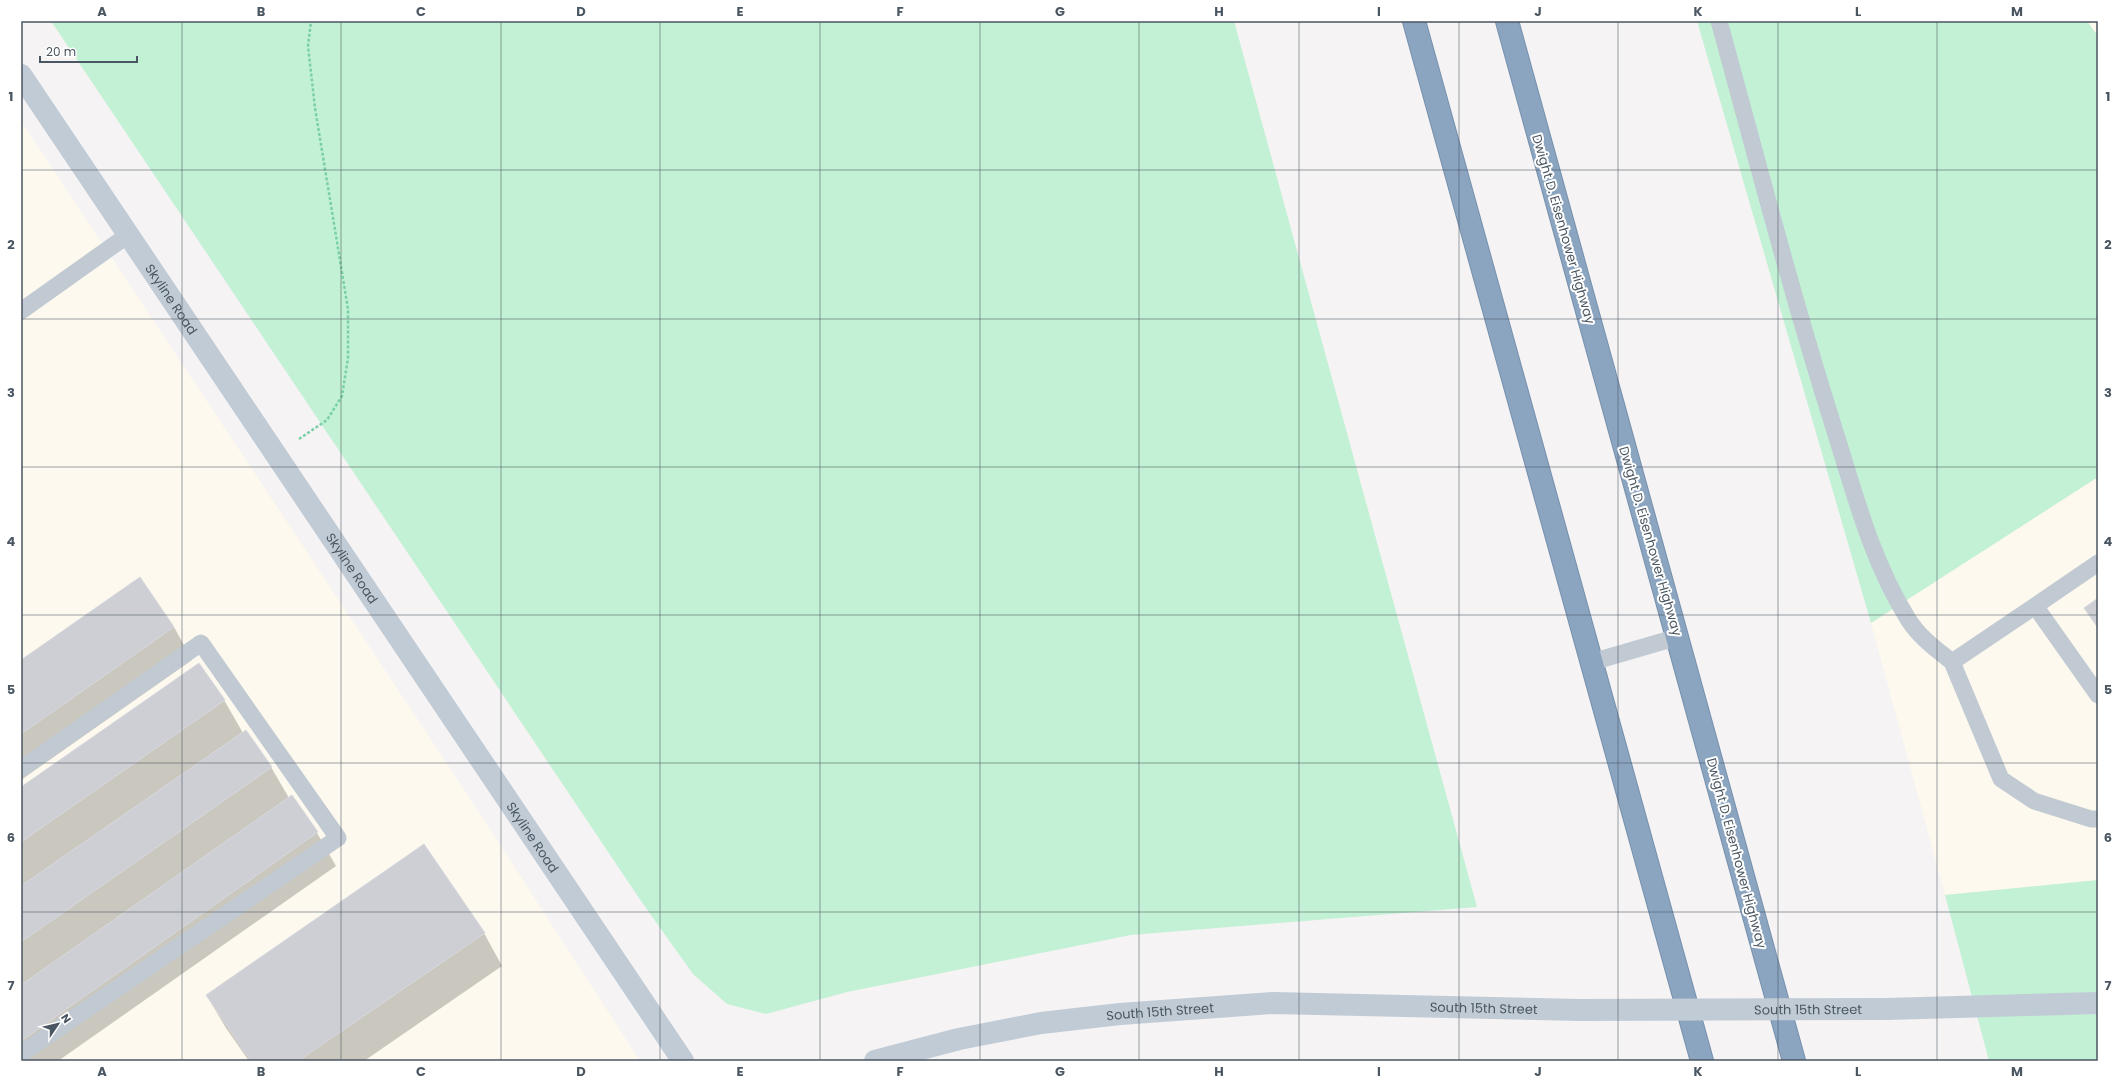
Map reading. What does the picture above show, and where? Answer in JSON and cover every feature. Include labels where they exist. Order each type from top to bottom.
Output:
[{"type":"highway","points":[[1414,21],[1702,1061]]},
{"type":"highway","name":"Dwight D. Eisenhower Highway","points":[[1507,21],[1794,1061]]},
{"type":"main road","name":"Skyline Road","points":[[21,75],[683,1061]]},
{"type":"main road","name":"South 15th Street","points":[[875,1061],[959,1039],[1041,1023],[1120,1014],[1273,1003],[1580,1010],[1887,1009],[2098,1003]]},
{"type":"lane","points":[[1719,21],[1814,363],[1858,503],[1884,576],[1908,620],[1926,642],[1952,662],[2001,779],[2034,802],[2091,819],[2098,819]]},
{"type":"lane","points":[[21,311],[128,235]]},
{"type":"lane","points":[[1952,662],[2098,563]]},
{"type":"lane","points":[[2035,606],[2098,695]]},
{"type":"lane","points":[[1592,662],[1678,637]]},
{"type":"lane","points":[[21,769],[201,643],[338,838],[21,1054]]},
{"type":"path","points":[[276,455],[327,420],[342,396],[348,358],[348,309],[315,108],[308,46],[311,21]]},
{"type":"shaded area","points":[[2087,21],[2098,21],[2098,36]]},
{"type":"shaded area","points":[[21,121],[462,786],[640,1061],[21,1061]]},
{"type":"shaded area","points":[[2098,477],[2098,880],[1945,895],[1871,623]]},
{"type":"green space","points":[[51,21],[1234,21],[1477,907],[1131,935],[847,992],[766,1014],[727,1004],[693,974],[641,901]]},
{"type":"green space","points":[[1697,21],[2087,21],[2098,36],[2098,477],[1871,623]]},
{"type":"green space","points":[[2098,880],[2098,1061],[1989,1061],[1945,895]]},
{"type":"building","points":[[140,577],[174,627],[21,734],[21,660]]},
{"type":"building","points":[[2098,598],[2098,628],[2084,608]]},
{"type":"building","points":[[199,663],[225,700],[21,842],[21,787]]},
{"type":"building","points":[[246,730],[272,767],[21,942],[21,886]]},
{"type":"building","points":[[292,795],[318,832],[21,1041],[21,985]]},
{"type":"building","points":[[424,844],[485,933],[298,1061],[251,1061],[206,995]]}]
